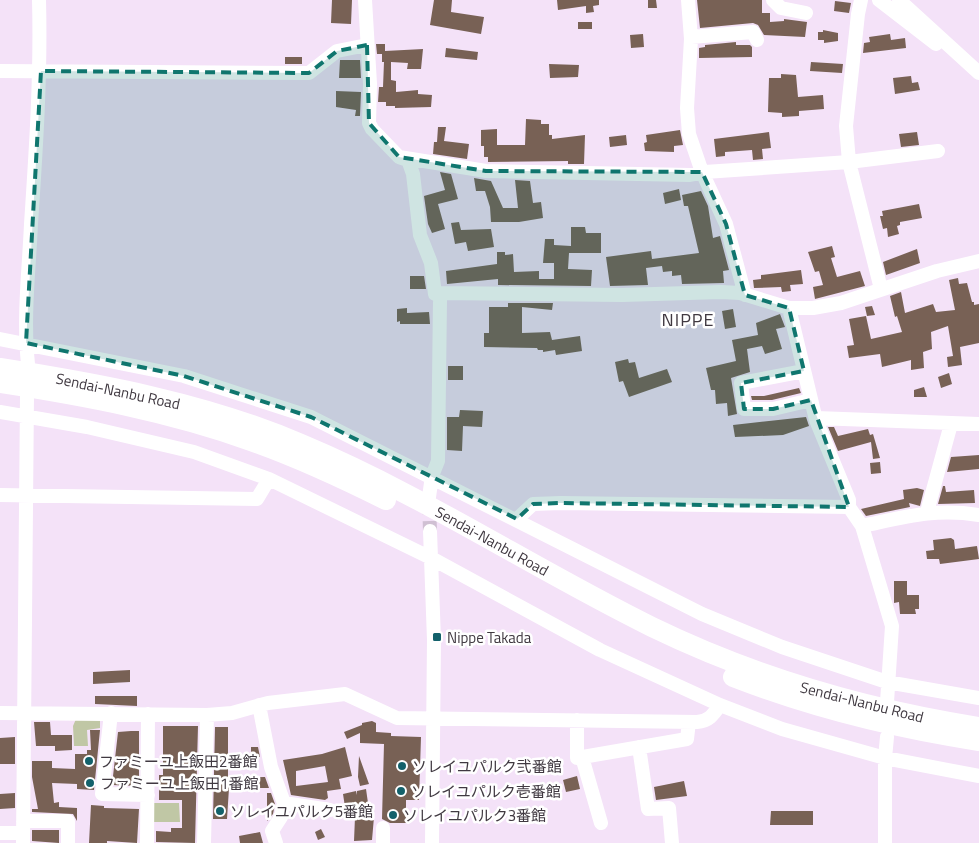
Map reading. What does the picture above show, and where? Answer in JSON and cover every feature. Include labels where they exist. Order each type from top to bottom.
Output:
[{"type":"highway","name":"Sendai-Nanbu Road","points":[[0,368],[145,395],[228,418],[299,443],[423,504],[644,622],[720,657],[782,681],[848,701],[914,717],[979,727]]},
{"type":"highway","name":"Sendai-Nanbu Road","points":[[0,383],[102,400],[205,426],[252,441],[338,476],[418,516],[558,594],[648,640],[714,670],[778,695],[843,715],[911,731],[979,741]]},
{"type":"street","points":[[28,364],[26,343],[41,71],[39,0]]},
{"type":"street","points":[[365,0],[370,84],[369,123],[372,129],[399,157],[408,160],[413,174],[420,235],[431,263],[435,294],[622,295],[721,292],[745,295],[789,308],[813,308],[841,303],[881,289],[979,261]]},
{"type":"street","points":[[688,0],[691,36],[688,108],[689,134],[702,172],[726,224],[745,295]]},
{"type":"street","points":[[773,0],[780,8],[806,13]]},
{"type":"street","points":[[861,0],[846,126],[849,162],[881,289]]},
{"type":"street","points":[[879,0],[936,44],[949,46]]},
{"type":"street","points":[[899,0],[979,72]]},
{"type":"street","points":[[691,36],[754,32],[757,40]]},
{"type":"street","points":[[0,71],[309,73],[338,52],[367,45]]},
{"type":"street","points":[[399,157],[486,171],[690,175],[702,172],[849,162],[938,151]]},
{"type":"street","points":[[429,497],[432,476],[438,461],[441,323],[438,293]]},
{"type":"street","points":[[789,308],[816,418],[849,500],[849,507],[862,526],[892,626],[887,702]]},
{"type":"street","points":[[0,339],[184,376],[311,417],[432,476],[702,614],[782,647],[887,682],[979,698]]},
{"type":"street","points":[[804,371],[740,383],[744,410],[773,409],[811,400]]},
{"type":"street","points":[[23,832],[22,713],[27,395]]},
{"type":"street","points":[[0,412],[87,428],[194,452],[270,479],[431,558],[600,650],[720,705],[782,728],[885,758],[979,776]]},
{"type":"street","points":[[816,418],[979,424]]},
{"type":"street","points":[[927,512],[951,424]]},
{"type":"street","points":[[0,495],[257,499],[270,479]]},
{"type":"street","points":[[517,519],[533,504],[849,507]]},
{"type":"street","points":[[862,526],[927,512],[952,511],[979,515]]},
{"type":"street","points":[[430,532],[434,640],[432,843]]},
{"type":"street","points":[[0,713],[208,715],[232,712],[259,705],[345,694],[391,717],[688,722],[704,721],[712,717],[720,705]]},
{"type":"street","points":[[259,705],[271,767],[284,803],[281,817],[272,831],[276,843]]},
{"type":"street","points":[[111,713],[102,794],[148,795]]},
{"type":"street","points":[[147,843],[148,714]]},
{"type":"street","points":[[204,843],[208,715]]},
{"type":"street","points":[[577,720],[577,758],[687,739],[688,722]]},
{"type":"street","points":[[885,843],[885,758],[887,737]]},
{"type":"street","points":[[639,747],[648,809],[669,808],[672,843]]},
{"type":"street","points":[[582,757],[601,823]]},
{"type":"street","points":[[284,803],[330,810]]},
{"type":"street","points":[[0,833],[23,832],[68,822],[68,843]]},
{"type":"street","points":[[383,828],[383,843]]},
{"type":"highlighted area","points":[[367,45],[369,123],[399,157],[486,171],[702,172],[726,224],[745,295],[789,308],[804,371],[741,383],[744,409],[773,409],[811,400],[849,507],[533,504],[517,519],[311,417],[184,376],[26,343],[41,71],[309,73],[337,51]]},
{"type":"green space","points":[[76,719],[100,720],[100,728],[87,730],[88,746],[74,746],[73,726]]},
{"type":"green space","points":[[152,803],[179,803],[180,822],[152,822]]},
{"type":"building","points":[[332,0],[352,0],[351,24],[331,23]]},
{"type":"building","points":[[434,0],[452,0],[451,12],[484,17],[481,34],[430,25]]},
{"type":"building","points":[[557,0],[599,0],[599,5],[593,6],[594,12],[586,13],[586,6],[558,10]]},
{"type":"building","points":[[648,0],[656,0],[657,8],[648,8]]},
{"type":"building","points":[[697,0],[762,0],[762,13],[770,13],[770,22],[784,21],[784,19],[807,22],[805,37],[764,35],[758,25],[753,23],[700,28]]},
{"type":"building","points":[[835,1],[851,3],[849,13],[834,11]]},
{"type":"building","points":[[578,22],[592,22],[592,29],[578,29]]},
{"type":"building","points":[[823,30],[838,33],[838,41],[824,43],[824,40],[818,40],[818,32],[823,32]]},
{"type":"building","points":[[643,34],[644,47],[631,48],[630,35]]},
{"type":"building","points":[[890,34],[891,40],[905,38],[906,48],[863,53],[864,43],[870,42],[869,37]]},
{"type":"building","points":[[736,42],[736,45],[750,45],[752,47],[752,57],[699,58],[699,48],[705,47],[705,45]]},
{"type":"building","points":[[376,44],[385,44],[385,51],[423,49],[421,69],[407,69],[408,63],[391,62],[391,80],[396,81],[396,92],[418,90],[418,94],[432,95],[431,107],[395,108],[395,106],[386,106],[386,102],[378,102],[379,87],[383,87],[384,62],[382,62],[382,54],[377,54]]},
{"type":"building","points":[[446,48],[478,52],[477,60],[445,57]]},
{"type":"building","points":[[285,57],[302,57],[302,64],[285,64]]},
{"type":"building","points":[[340,60],[360,60],[361,78],[339,78]]},
{"type":"building","points":[[811,62],[843,64],[842,73],[810,71]]},
{"type":"building","points":[[549,64],[579,65],[578,77],[550,78]]},
{"type":"building","points":[[781,74],[796,75],[798,97],[823,95],[824,109],[799,111],[799,116],[782,117],[782,113],[768,112],[769,78],[781,78]]},
{"type":"building","points":[[911,76],[912,83],[918,82],[920,90],[895,94],[893,78]]},
{"type":"building","points":[[336,91],[361,92],[360,116],[355,116],[356,110],[336,107]]},
{"type":"building","points":[[526,119],[541,120],[541,124],[549,124],[549,135],[552,135],[552,139],[585,135],[584,164],[568,164],[568,161],[488,162],[488,157],[484,157],[484,146],[481,146],[481,130],[497,129],[497,145],[525,145]]},
{"type":"building","points":[[438,127],[446,127],[444,141],[469,144],[467,159],[433,154],[434,142],[437,142]]},
{"type":"building","points":[[680,130],[683,145],[674,146],[674,152],[645,151],[646,135]]},
{"type":"building","points":[[769,132],[771,148],[762,149],[763,159],[753,160],[752,150],[725,152],[725,156],[716,157],[714,139]]},
{"type":"building","points":[[917,132],[919,145],[901,147],[899,134]]},
{"type":"building","points":[[626,135],[627,145],[610,147],[609,137]]},
{"type":"building","points":[[440,172],[451,174],[458,199],[438,204],[445,229],[432,233],[428,224],[424,196],[445,190]]},
{"type":"building","points":[[474,178],[491,181],[503,208],[518,208],[515,180],[530,181],[533,203],[541,202],[543,218],[519,222],[491,222],[490,207],[485,191],[476,191]]},
{"type":"building","points":[[679,189],[681,200],[665,204],[663,193]]},
{"type":"building","points":[[701,191],[708,206],[713,238],[720,236],[729,270],[723,271],[724,283],[682,284],[681,275],[672,276],[672,271],[663,272],[662,266],[646,268],[648,285],[610,286],[606,257],[651,251],[652,259],[699,253],[688,206],[684,206],[682,195]]},
{"type":"building","points":[[919,204],[922,218],[900,222],[900,225],[897,226],[899,234],[888,237],[887,228],[883,229],[880,216],[883,216],[882,211]]},
{"type":"building","points":[[459,222],[461,230],[491,229],[494,247],[468,251],[466,242],[455,244],[451,223]]},
{"type":"building","points":[[571,227],[585,227],[586,233],[601,233],[601,253],[569,253],[568,269],[592,270],[591,286],[498,285],[498,279],[447,284],[446,271],[497,264],[497,252],[505,252],[505,255],[513,254],[514,272],[539,271],[539,279],[554,279],[554,263],[543,263],[545,239],[554,239],[554,245],[571,246]]},
{"type":"building","points":[[832,246],[835,257],[831,258],[837,277],[860,271],[865,286],[815,299],[813,287],[823,285],[819,271],[815,272],[808,252]]},
{"type":"building","points":[[917,249],[920,263],[886,275],[883,262]]},
{"type":"building","points":[[801,270],[803,284],[790,285],[791,291],[782,292],[781,287],[754,288],[753,280],[761,279],[761,275]]},
{"type":"building","points":[[410,276],[424,276],[426,289],[410,289]]},
{"type":"building","points":[[958,278],[959,284],[967,283],[974,305],[979,304],[979,343],[960,347],[962,365],[948,367],[947,357],[953,356],[948,326],[931,332],[932,349],[923,352],[924,368],[911,370],[911,360],[882,367],[880,354],[849,358],[847,346],[854,345],[849,319],[866,316],[871,339],[902,332],[897,316],[895,317],[890,296],[901,292],[905,313],[933,304],[936,312],[955,310],[949,280]]},
{"type":"building","points":[[508,303],[553,303],[552,310],[522,307],[522,333],[550,332],[552,340],[580,336],[582,351],[556,355],[555,350],[543,352],[543,350],[538,350],[537,348],[484,347],[484,333],[489,333],[489,307],[508,307]]},
{"type":"building","points":[[872,306],[875,315],[867,316],[865,307]]},
{"type":"building","points":[[407,308],[407,313],[429,312],[430,324],[400,324],[400,321],[397,322],[397,309]]},
{"type":"building","points":[[733,309],[736,327],[725,329],[722,311]]},
{"type":"building","points":[[780,314],[785,327],[776,329],[782,349],[765,354],[762,346],[747,349],[750,372],[731,378],[737,414],[728,416],[727,403],[716,404],[715,390],[711,390],[706,368],[736,361],[732,340],[758,335],[756,323]]},
{"type":"building","points":[[628,359],[629,363],[635,362],[639,378],[667,369],[672,382],[629,397],[623,381],[619,382],[615,362]]},
{"type":"building","points":[[448,366],[463,366],[463,380],[448,380]]},
{"type":"building","points":[[949,373],[952,384],[941,388],[938,377]]},
{"type":"building","points":[[924,387],[927,397],[914,397],[914,390]]},
{"type":"building","points":[[799,388],[801,393],[772,400],[752,400],[751,396],[764,396]]},
{"type":"building","points":[[460,410],[483,411],[482,427],[463,426],[462,451],[447,450],[447,417],[459,417]]},
{"type":"building","points":[[806,417],[809,426],[783,435],[735,437],[733,425]]},
{"type":"building","points":[[828,427],[834,427],[838,436],[868,429],[870,435],[873,434],[880,458],[873,459],[871,442],[838,451]]},
{"type":"building","points":[[979,455],[979,469],[947,472],[951,457]]},
{"type":"building","points":[[880,462],[881,473],[871,474],[870,463]]},
{"type":"building","points":[[943,486],[945,486],[946,492],[974,490],[975,503],[938,504]]},
{"type":"building","points":[[917,488],[924,490],[920,506],[909,503],[910,507],[866,516],[861,509],[904,499],[903,490]]},
{"type":"building","points":[[951,538],[954,540],[955,549],[977,546],[979,559],[940,564],[939,559],[927,559],[926,551],[934,550],[933,540]]},
{"type":"building","points":[[894,581],[907,581],[907,595],[919,595],[919,609],[915,609],[916,614],[900,614],[899,602],[894,603]]},
{"type":"building","points":[[130,670],[130,682],[93,684],[93,672]]},
{"type":"building","points":[[95,696],[137,696],[137,706],[95,704]]},
{"type":"building","points":[[372,721],[376,723],[376,732],[391,733],[391,736],[421,737],[419,800],[406,800],[406,823],[390,823],[382,819],[384,744],[360,743],[360,733],[347,739],[344,732],[362,725],[362,723]]},
{"type":"building","points":[[34,722],[50,722],[51,735],[72,735],[72,750],[55,751],[55,746],[36,746]]},
{"type":"building","points":[[163,726],[198,726],[195,843],[156,842],[156,831],[171,832],[171,828],[182,828],[182,800],[159,800],[159,775],[163,775]]},
{"type":"building","points":[[215,727],[228,727],[228,778],[265,777],[269,788],[229,788],[227,819],[213,819]]},
{"type":"building","points":[[90,730],[100,730],[94,790],[77,789],[77,784],[52,783],[54,803],[59,802],[59,807],[77,808],[77,821],[73,814],[32,812],[32,809],[38,809],[32,777],[32,761],[52,761],[52,768],[75,769],[75,754],[87,754],[87,750],[91,750]]},
{"type":"building","points":[[139,731],[139,786],[112,785],[118,732]]},
{"type":"building","points":[[15,737],[15,764],[0,764],[0,738]]},
{"type":"building","points":[[251,747],[258,747],[260,757],[251,757]]},
{"type":"building","points":[[345,747],[352,776],[339,779],[341,789],[327,791],[328,798],[325,800],[291,795],[283,760],[322,754]],"holes":[[[325,766],[328,782],[296,786],[296,771]]]},
{"type":"building","points":[[359,756],[369,784],[360,786],[358,777]]},
{"type":"building","points":[[554,761],[555,769],[547,771],[546,763]]},
{"type":"building","points":[[577,776],[580,789],[566,792],[563,780]]},
{"type":"building","points":[[684,781],[687,796],[656,800],[654,787]]},
{"type":"building","points":[[366,789],[368,803],[345,807],[343,794],[356,791],[357,795],[357,791]]},
{"type":"building","points":[[15,793],[15,808],[0,809],[0,794]]},
{"type":"building","points":[[267,793],[271,793],[275,804],[273,814],[267,821]]},
{"type":"building","points":[[91,805],[104,806],[104,808],[139,809],[137,843],[107,841],[107,843],[89,843]]},
{"type":"building","points":[[771,811],[813,811],[813,825],[770,825]]},
{"type":"building","points":[[355,817],[374,817],[372,840],[354,841]]},
{"type":"building","points":[[321,829],[325,837],[318,840],[315,832]]},
{"type":"building","points":[[32,830],[59,830],[59,843],[32,841]]},
{"type":"building","points":[[260,832],[263,843],[240,843],[239,836]]},
{"type":"tunnel","points":[[429,500],[430,531]]},
{"type":"place","name":"Nippe Takada","points":[[437,637]]},
{"type":"place","name":"ファミーユ上飯田2番館","points":[[89,761]]},
{"type":"place","name":"ソレイユパルク弐番館","points":[[402,766]]},
{"type":"place","name":"ファミーユ上飯田1番館","points":[[90,783]]},
{"type":"place","name":"ソレイユパルク壱番館","points":[[401,791]]},
{"type":"place","name":"ソレイユパルク5番館","points":[[220,811]]},
{"type":"place","name":"ソレイユパルク3番館","points":[[393,815]]},
{"type":"district","name":"NIPPE","points":[[688,319]]}]
